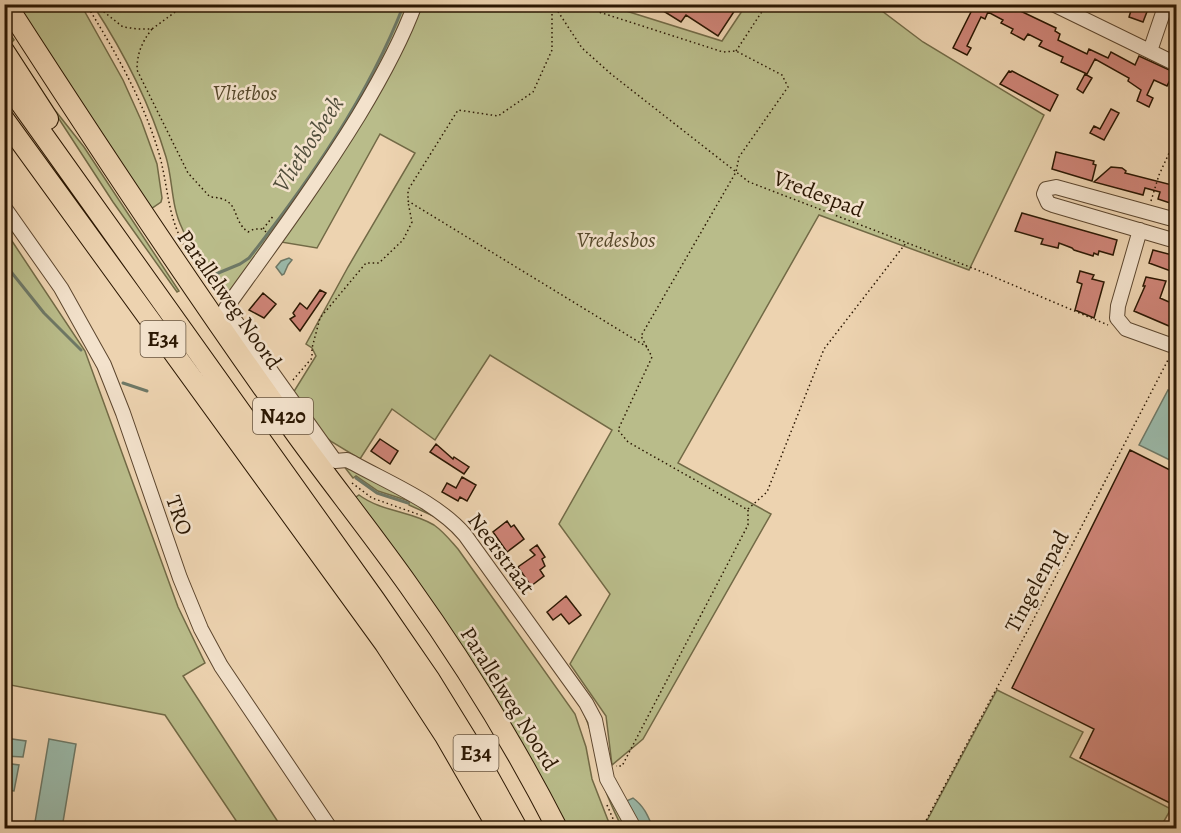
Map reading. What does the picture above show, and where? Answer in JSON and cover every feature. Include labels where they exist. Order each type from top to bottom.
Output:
[{"type":"highway","name":"Parallelweg Noord","points":[[6,4],[172,259],[303,443],[409,585],[456,654],[505,734],[557,828]]},
{"type":"highway","name":"Parallelweg Noord","points":[[4,19],[167,267],[444,653],[494,732],[547,828]]},
{"type":"highway","points":[[4,51],[62,142],[108,223]]},
{"type":"highway","name":"E34","points":[[4,80],[108,223],[430,680],[477,756],[517,828]]},
{"type":"highway","name":"E34","points":[[4,119],[385,644],[445,736],[498,828]]},
{"type":"street","points":[[334,461],[226,308],[315,185],[345,139],[389,61],[415,4]]},
{"type":"street","points":[[1053,4],[1176,64]]},
{"type":"street","points":[[1150,51],[1166,4]]},
{"type":"street","points":[[1176,220],[1056,187],[1046,189],[1044,194],[1048,203],[1053,205],[1176,241]]},
{"type":"street","name":"TRO","points":[[4,207],[62,288],[104,365],[180,578],[201,629],[221,666],[330,828]]},
{"type":"street","points":[[1140,230],[1117,318],[1126,329],[1176,347]]},
{"type":"street","name":"Neerstraat","points":[[334,461],[347,460],[382,479],[455,523],[465,535],[586,703],[595,720],[607,779],[634,828]]},
{"type":"path","points":[[86,4],[109,42],[152,133],[160,157],[172,220],[186,250]]},
{"type":"path","points":[[99,4],[104,12],[123,27],[152,29]]},
{"type":"path","points":[[186,4],[152,29],[143,41],[137,56],[137,70],[188,174],[210,197],[220,197],[235,207],[241,227],[248,232],[263,229]]},
{"type":"path","points":[[284,391],[312,358],[312,348],[320,318],[333,300],[366,263],[379,264],[403,240],[412,222],[408,190],[458,110],[498,116],[533,92],[552,50],[552,4]]},
{"type":"path","name":"Vredespad","points":[[552,4],[582,48],[611,74],[749,182],[975,269],[1105,325],[1126,329]]},
{"type":"path","points":[[574,4],[723,52],[737,50],[782,75],[788,87],[739,157],[736,172],[641,336],[652,357],[618,430],[628,442],[748,510]]},
{"type":"path","points":[[737,50],[767,4]]},
{"type":"path","points":[[1148,212],[1159,175],[1176,138]]},
{"type":"path","points":[[408,201],[647,347]]},
{"type":"path","points":[[615,766],[622,766],[747,525],[748,510],[767,492],[824,349],[907,243]]},
{"type":"path","name":"Tingelenpad","points":[[922,828],[1176,347]]},
{"type":"path","points":[[334,461],[346,478],[372,498],[426,517]]},
{"type":"path","points":[[606,803],[617,828]]},
{"type":"path","points":[[745,828],[746,823]]},
{"type":"green space","points":[[11,5],[81,5],[123,80],[157,164],[162,198],[161,202],[151,209],[219,310],[353,499],[359,495],[377,505],[425,520],[441,530],[458,549],[575,714],[586,747],[592,779],[611,828],[566,828],[328,471]]},
{"type":"green space","name":"Vlietbos","points":[[93,5],[410,5],[402,27],[332,151],[226,297],[196,255],[178,220],[160,137],[125,59]]},
{"type":"green space","name":"Vredesbos","points":[[420,5],[607,5],[722,41],[746,5],[874,5],[923,42],[1044,115],[969,270],[819,215],[678,463],[771,514],[643,739],[612,765],[606,716],[570,664],[610,594],[559,524],[612,430],[490,355],[435,440],[392,409],[360,459],[321,433],[293,393],[316,356],[312,348],[306,344],[415,153],[380,134],[317,248],[281,242]]},
{"type":"green space","points":[[4,25],[14,40],[11,43],[54,109],[84,147],[179,291],[177,292],[113,202],[5,36]]},
{"type":"green space","points":[[4,229],[85,351],[178,607],[205,663],[183,676],[282,828],[241,828],[165,715],[5,684]]},
{"type":"green space","points":[[343,465],[350,465],[452,524],[582,703],[630,828],[622,828],[609,799],[602,780],[591,732],[579,704],[457,534],[440,519],[409,505],[409,501],[378,491],[356,476],[353,478]]},
{"type":"green space","points":[[997,690],[1083,732],[1070,757],[1171,809],[1160,828],[923,828]]},
{"type":"shaded area","points":[[289,258],[292,260],[282,275],[276,267],[281,261]]},
{"type":"shaded area","points":[[1168,390],[1176,394],[1176,463],[1139,445]]},
{"type":"shaded area","points":[[5,738],[26,741],[23,757],[5,756]]},
{"type":"shaded area","points":[[49,739],[76,744],[62,828],[34,828]]},
{"type":"shaded area","points":[[4,763],[19,765],[14,791],[5,790]]},
{"type":"shaded area","points":[[633,798],[643,808],[653,828],[639,828],[624,802]]},
{"type":"building","points":[[652,4],[739,4],[718,36],[686,15],[681,22]]},
{"type":"building","points":[[971,4],[1006,4],[1056,28],[1055,31],[1060,34],[1058,40],[1087,54],[1089,49],[1108,58],[1111,52],[1135,65],[1139,56],[1176,73],[1176,79],[1174,84],[1169,82],[1167,86],[1154,80],[1147,95],[1153,98],[1149,107],[1137,101],[1141,90],[1128,81],[1129,78],[1095,59],[1087,74],[1061,62],[1063,57],[1039,46],[1042,41],[1028,34],[1024,40],[1011,33],[1013,29],[1001,23],[1003,20],[988,12],[985,19],[981,17],[967,46],[971,48],[967,55],[953,48],[974,6]]},
{"type":"building","points":[[1133,4],[1150,4],[1143,22],[1129,17]]},
{"type":"building","points":[[1009,71],[1058,95],[1050,111],[1000,84]]},
{"type":"building","points":[[1085,74],[1092,78],[1083,93],[1077,89]]},
{"type":"building","points":[[1111,109],[1119,113],[1104,140],[1090,133],[1094,126],[1100,129]]},
{"type":"building","points":[[1056,152],[1094,161],[1093,164],[1096,165],[1092,181],[1052,169]]},
{"type":"building","points":[[1111,167],[1122,168],[1126,171],[1125,173],[1176,186],[1176,205],[1158,199],[1160,192],[1145,188],[1143,195],[1094,182]]},
{"type":"building","points":[[1022,213],[1117,240],[1113,255],[1099,251],[1098,255],[1094,253],[1093,256],[1059,243],[1058,248],[1041,244],[1043,239],[1015,231]]},
{"type":"building","points":[[1153,250],[1176,256],[1174,264],[1176,264],[1176,273],[1149,263]]},
{"type":"building","points":[[1080,271],[1094,275],[1092,279],[1104,282],[1094,318],[1075,310],[1082,284],[1077,282]]},
{"type":"building","points":[[1146,277],[1166,281],[1160,298],[1176,305],[1176,329],[1134,311],[1145,286],[1143,286]]},
{"type":"building","points":[[320,290],[326,293],[300,331],[290,319],[295,316],[293,313],[300,303],[307,309]]},
{"type":"building","points":[[263,293],[276,304],[264,318],[249,310]]},
{"type":"building","points":[[380,439],[398,451],[390,464],[371,451]]},
{"type":"building","points":[[436,444],[453,459],[454,457],[469,467],[464,474],[430,452]]},
{"type":"building","points":[[1130,450],[1176,473],[1176,806],[1080,758],[1094,729],[1012,688]]},
{"type":"building","points":[[462,477],[476,485],[467,501],[460,497],[458,501],[442,492],[447,483],[456,488]]},
{"type":"building","points":[[507,521],[511,527],[514,525],[524,539],[507,552],[493,532]]},
{"type":"building","points":[[537,545],[545,557],[542,559],[545,566],[540,570],[544,576],[531,586],[518,567],[535,555],[530,550]]},
{"type":"building","points":[[566,596],[581,615],[569,624],[561,614],[553,620],[547,612]]},
{"type":"waterway","name":"Vlietbosbeek","points":[[211,276],[249,258],[294,198],[355,105],[390,38],[404,4]]},
{"type":"waterway","points":[[4,263],[44,313],[81,350]]},
{"type":"waterway","points":[[123,383],[147,391]]},
{"type":"waterway","points":[[356,478],[377,493],[408,503]]}]
